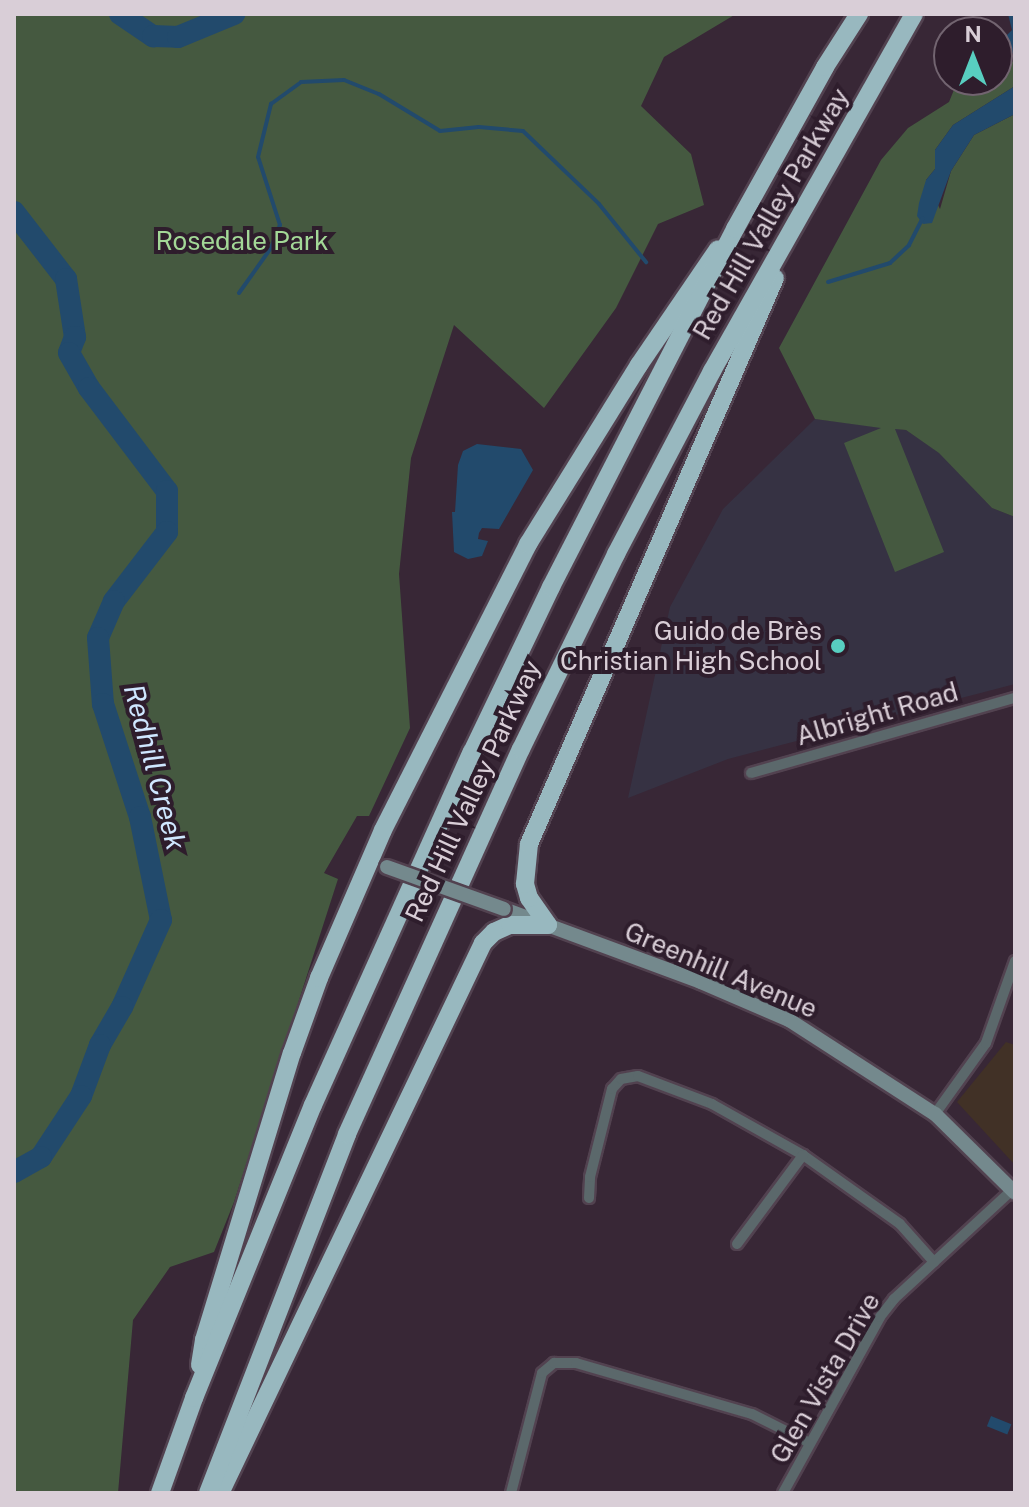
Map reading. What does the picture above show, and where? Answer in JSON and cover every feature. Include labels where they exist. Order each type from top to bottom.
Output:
[{"type":"highway","name":"Red Hill Valley Parkway","points":[[160,1493],[194,1398],[313,1105],[472,752],[551,587],[735,229],[825,67],[859,14]]},
{"type":"highway","name":"Red Hill Valley Parkway","points":[[208,1493],[320,1200],[449,903],[616,554],[712,371],[914,14]]},
{"type":"highway","points":[[548,925],[529,898],[525,884],[529,844],[739,366],[805,205]]},
{"type":"highway","points":[[194,1398],[204,1340],[292,1053],[369,860],[528,544],[671,317],[735,229]]},
{"type":"highway","points":[[220,1493],[483,943],[494,932],[510,925],[548,925]]},
{"type":"street","name":"Albright Road","points":[[751,773],[1015,698]]},
{"type":"street","name":"Greenhill Avenue","points":[[369,860],[548,925],[789,1020],[935,1114],[1014,1191]]},
{"type":"street","points":[[935,1114],[986,1043],[1015,961]]},
{"type":"street","points":[[589,1198],[590,1177],[612,1089],[621,1079],[638,1076],[712,1104],[803,1155],[900,1224],[934,1262]]},
{"type":"street","points":[[737,1244],[803,1155]]},
{"type":"street","name":"Glen Vista Drive","points":[[783,1493],[880,1317],[934,1262],[1014,1191]]},
{"type":"street","points":[[511,1493],[542,1373],[554,1363],[576,1363],[752,1414],[810,1443]]},
{"type":"shaded area","name":"Guido de Brès Christian High School","points":[[815,419],[906,430],[940,453],[992,508],[1015,517],[1015,684],[728,759],[628,798],[670,607],[723,509]]},
{"type":"shaded area","points":[[1006,1042],[1015,1045],[1015,1165],[957,1102]]},
{"type":"green space","name":"Rosedale Park","points":[[14,14],[736,14],[664,57],[641,106],[691,154],[704,205],[658,224],[616,308],[544,408],[454,325],[411,458],[399,574],[410,728],[369,816],[357,816],[324,873],[338,879],[234,1202],[214,1252],[170,1267],[133,1320],[118,1493],[14,1493]]},
{"type":"green space","points":[[1013,62],[1015,63],[1013,87]]},
{"type":"green space","points":[[951,96],[999,96],[953,125],[935,150],[935,169],[926,180],[940,209],[951,171],[974,135],[1015,114],[1015,517],[992,508],[939,453],[906,430],[895,429],[944,552],[895,572],[844,443],[881,428],[815,419],[779,348],[881,160],[908,128],[949,102]]},
{"type":"water","points":[[1015,14],[1015,54],[1013,16],[1008,16]]},
{"type":"water","points":[[1013,87],[1015,114],[974,135],[951,171],[932,223],[923,224],[917,216],[919,203],[926,180],[935,169],[935,150],[953,125],[999,96],[1013,96]]},
{"type":"water","points":[[477,444],[521,449],[533,470],[499,529],[482,528],[479,533],[478,539],[488,541],[482,556],[468,559],[454,552],[452,512],[455,512],[458,465],[463,451]]},
{"type":"water","points":[[991,1416],[1011,1424],[1007,1434],[987,1426]]},
{"type":"waterway","name":"Redhill Creek","points":[[120,14],[153,36],[178,37],[234,14]]},
{"type":"waterway","points":[[239,293],[271,248],[280,225],[258,157],[271,104],[301,82],[344,80],[379,94],[440,131],[479,127],[523,131],[599,204],[646,262]]},
{"type":"waterway","name":"Redhill Creek","points":[[14,212],[66,279],[75,337],[69,353],[89,388],[167,491],[167,532],[114,601],[98,638],[103,704],[140,817],[161,920],[122,1007],[100,1045],[81,1096],[41,1157],[14,1172]]},
{"type":"waterway","points":[[828,282],[890,263],[909,245],[923,218]]},
{"type":"place","name":"Guido de Brès Christian High School","points":[[838,646]]}]
